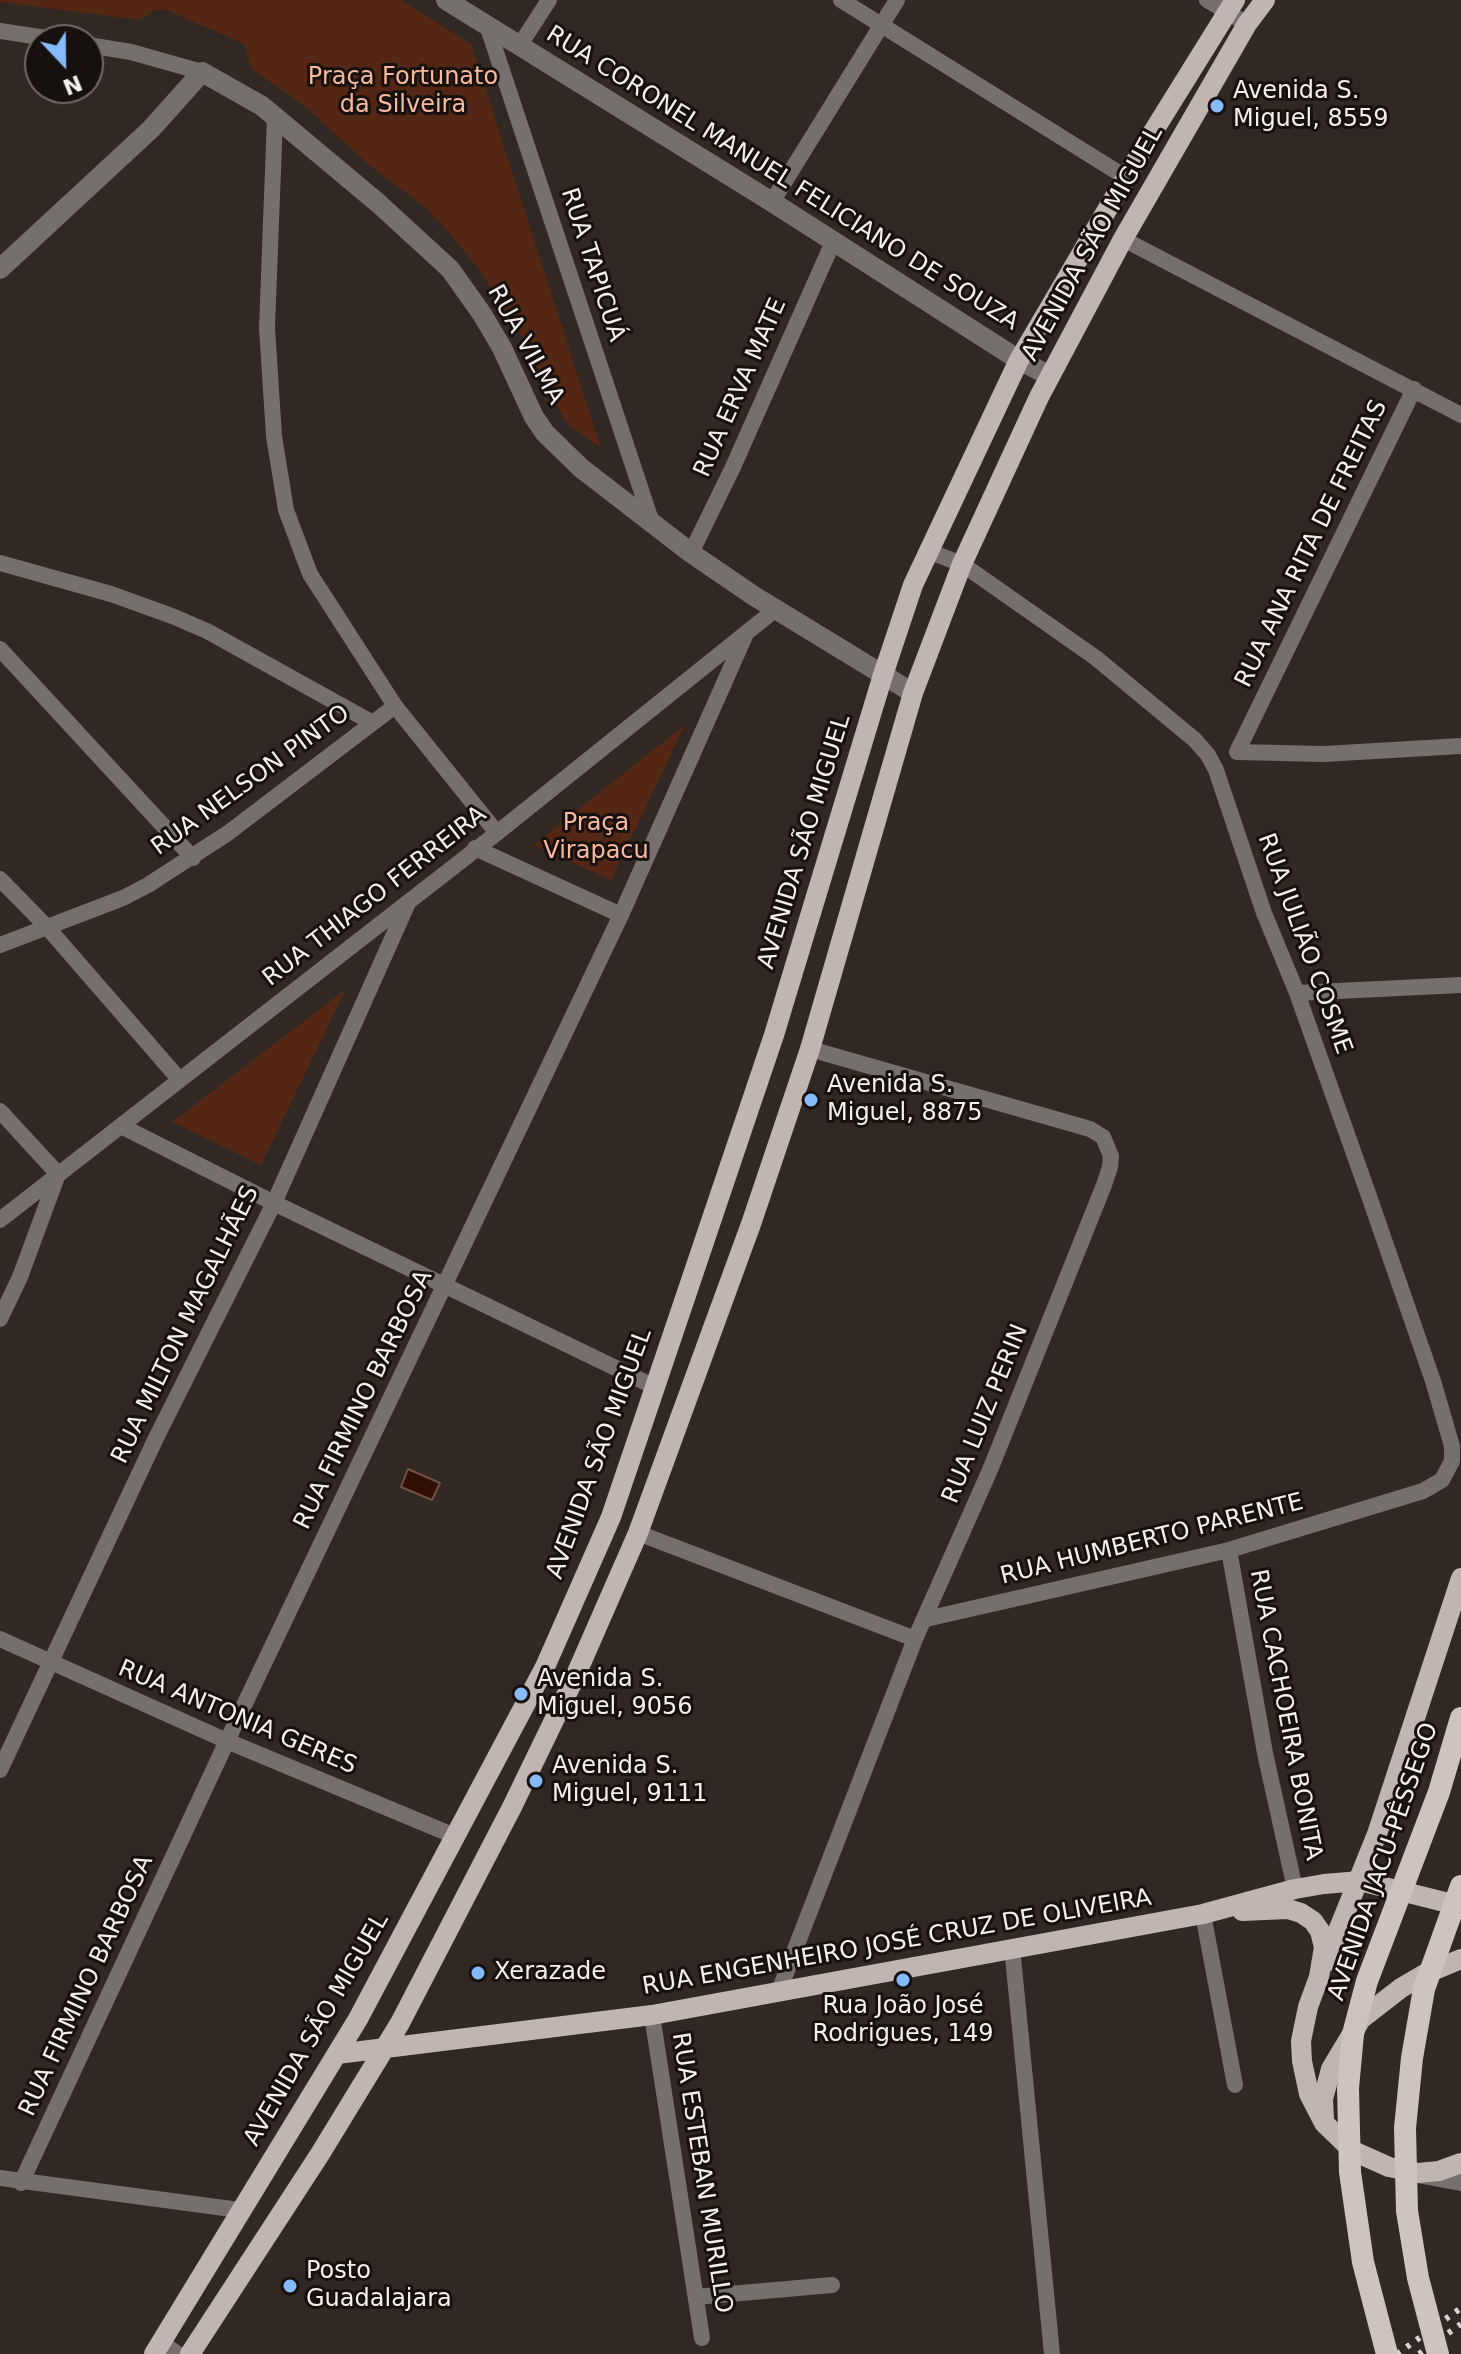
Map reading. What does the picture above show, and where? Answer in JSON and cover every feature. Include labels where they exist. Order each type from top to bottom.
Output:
[{"type":"highway","name":"AVENIDA JACU-PÊSSEGO","points":[[1387,2354],[1363,2262],[1350,2172],[1348,2088],[1353,2034],[1367,1981],[1439,1792],[1461,1718]]},
{"type":"highway","points":[[1438,2354],[1418,2278],[1407,2211],[1405,2128],[1412,2058],[1424,1989],[1461,1886]]},
{"type":"main road","name":"AVENIDA SÃO MIGUEL","points":[[190,2354],[384,2049],[512,1807],[575,1677],[638,1533],[751,1224],[810,1049],[913,693],[962,564],[1050,376],[1123,239],[1247,24],[1265,0]]},
{"type":"main road","name":"AVENIDA SÃO MIGUEL","points":[[164,2350],[239,2210],[337,2054],[457,1837],[551,1654],[611,1517],[774,1035],[913,585],[1019,360],[1231,6]]},
{"type":"main road","points":[[1461,1578],[1360,1881],[1319,1977],[1303,2028],[1302,2061],[1309,2094],[1324,2123],[1343,2142],[1366,2158],[1418,2173],[1439,2171],[1461,2163]]},
{"type":"main road","name":"RUA ENGENHEIRO JOSÉ CRUZ DE OLIVEIRA","points":[[337,2054],[652,2015],[1203,1914],[1295,1889],[1360,1881],[1461,1906]]},
{"type":"main road","points":[[1203,1914],[1288,1909],[1301,1913],[1313,1921],[1320,1931],[1324,1947],[1319,1977]]},
{"type":"main road","points":[[1324,2123],[1323,2099],[1331,2069],[1361,2019],[1401,1988],[1461,1959]]},
{"type":"street","name":"RUA CORONEL MANUEL FELICIANO DE SOUZA","points":[[446,0],[1019,360],[1050,376]]},
{"type":"street","points":[[520,45],[549,0]]},
{"type":"street","points":[[841,0],[1127,178]]},
{"type":"street","points":[[772,202],[897,0]]},
{"type":"street","points":[[1207,0],[1231,6],[1247,24]]},
{"type":"street","name":"RUA TAPICUÁ","points":[[487,25],[651,520]]},
{"type":"street","points":[[0,31],[24,35]]},
{"type":"street","name":"RUA VILMA","points":[[104,48],[202,72],[251,98],[275,117],[378,203],[450,269],[502,348],[534,417],[545,433],[581,468],[691,553],[913,693]]},
{"type":"street","points":[[0,269],[151,129],[202,72]]},
{"type":"street","points":[[275,117],[267,328],[274,436],[286,510],[310,574],[395,706],[497,833]]},
{"type":"street","points":[[1123,239],[1461,415]]},
{"type":"street","name":"RUA ERVA MATE","points":[[691,553],[833,242]]},
{"type":"street","name":"RUA ANA RITA DE FREITAS","points":[[1237,752],[1414,389]]},
{"type":"street","points":[[928,551],[962,564]]},
{"type":"street","points":[[0,563],[111,594],[207,631],[371,722]]},
{"type":"street","name":"RUA JULIÃO COSME","points":[[962,564],[1096,658],[1195,740],[1208,755],[1216,770],[1264,913],[1297,993],[1433,1381],[1452,1446]]},
{"type":"street","name":"RUA THIAGO FERREIRA","points":[[0,1220],[497,833],[776,609]]},
{"type":"street","name":"RUA FIRMINO BARBOSA","points":[[21,2183],[227,1741],[621,915],[745,636]]},
{"type":"street","points":[[0,649],[193,858]]},
{"type":"street","name":"RUA NELSON PINTO","points":[[0,945],[123,898],[193,858],[395,706]]},
{"type":"street","points":[[1208,755],[1237,752],[1309,754],[1461,746]]},
{"type":"street","points":[[475,848],[621,915]]},
{"type":"street","points":[[0,879],[47,927],[179,1079]]},
{"type":"street","name":"RUA MILTON MAGALHÃES","points":[[0,1770],[156,1438],[274,1203],[411,899]]},
{"type":"street","points":[[1297,993],[1461,985]]},
{"type":"street","name":"RUA LUIZ PERIN","points":[[779,1991],[915,1639],[990,1470],[1104,1185],[1111,1156],[1103,1137],[1090,1129],[810,1049]]},
{"type":"street","points":[[0,1111],[58,1174],[20,1277],[0,1319]]},
{"type":"street","points":[[121,1126],[655,1387]]},
{"type":"street","name":"RUA HUMBERTO PARENTE","points":[[926,1619],[1229,1550],[1423,1491],[1442,1480],[1449,1471],[1452,1446]]},
{"type":"street","points":[[638,1533],[915,1639]]},
{"type":"street","name":"RUA CACHOEIRA BONITA","points":[[1229,1550],[1265,1753],[1295,1889]]},
{"type":"street","name":"RUA ANTONIA GERES","points":[[0,1639],[227,1741],[457,1837]]},
{"type":"street","points":[[1203,1914],[1235,2085]]},
{"type":"street","points":[[1012,1947],[1052,2354]]},
{"type":"street","name":"RUA ESTEBAN MURILLO","points":[[652,2015],[702,2338]]},
{"type":"street","points":[[1418,2173],[1461,2181]]},
{"type":"street","points":[[0,2178],[239,2210]]},
{"type":"street","points":[[696,2297],[832,2285]]},
{"type":"green space","name":"Praça Fortunato da Silveira","points":[[0,0],[401,0],[471,44],[601,448],[570,426],[563,417],[519,331],[477,267],[447,230],[425,207],[368,164],[306,107],[252,69],[244,44],[164,9],[153,11],[140,20]]},
{"type":"green space","name":"Praça Virapacu","points":[[685,725],[611,880],[533,845],[681,728]]},
{"type":"green space","points":[[346,989],[261,1165],[172,1122]]},
{"type":"shaded area","points":[[408,1469],[440,1483],[432,1500],[401,1487]]},
{"type":"railway","points":[[1397,2354],[1461,2308]]},
{"type":"railway","points":[[1419,2354],[1461,2324]]},
{"type":"place","name":"Avenida S. Miguel, 8559","points":[[1217,106]]},
{"type":"place","name":"Avenida S. Miguel, 8875","points":[[811,1100]]},
{"type":"place","name":"Avenida S. Miguel, 9056","points":[[521,1694]]},
{"type":"place","name":"Avenida S. Miguel, 9111","points":[[536,1781]]},
{"type":"place","name":"Xerazade","points":[[478,1973]]},
{"type":"place","name":"Rua João José Rodrigues, 149","points":[[903,1980]]},
{"type":"place","name":"Posto Guadalajara","points":[[290,2286]]}]
